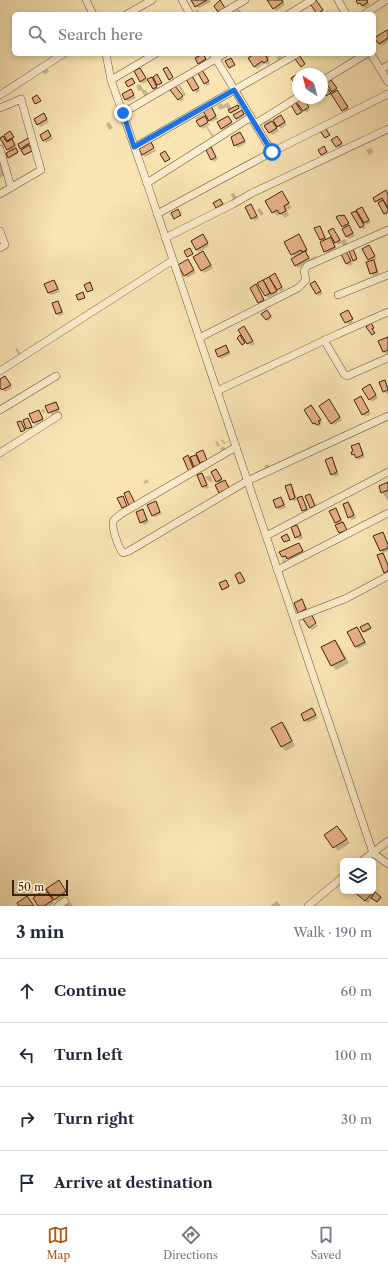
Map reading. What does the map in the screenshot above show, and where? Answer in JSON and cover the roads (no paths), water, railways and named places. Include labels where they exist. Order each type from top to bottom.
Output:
[{"type":"street","points":[[86,0],[92,12]]},
{"type":"street","points":[[131,12],[152,0]]},
{"type":"street","points":[[182,0],[189,12]]},
{"type":"street","points":[[224,12],[245,0]]},
{"type":"street","points":[[292,12],[312,0]]},
{"type":"street","points":[[338,0],[345,12]]},
{"type":"street","points":[[368,12],[386,0]]},
{"type":"street","points":[[0,95],[60,56]]},
{"type":"street","points":[[106,56],[111,80],[373,852],[388,864]]},
{"type":"street","points":[[111,80],[152,56]]},
{"type":"street","points":[[134,147],[294,56]]},
{"type":"street","points":[[328,78],[363,56]]},
{"type":"street","points":[[372,56],[388,82]]},
{"type":"street","points":[[123,113],[214,57],[272,152]]},
{"type":"street","points":[[381,70],[388,65]]},
{"type":"street","points":[[157,214],[272,152],[388,94]]},
{"type":"street","points":[[0,108],[21,99],[41,170],[0,194]]},
{"type":"street","points":[[255,124],[292,101]]},
{"type":"street","points":[[147,183],[251,117]]},
{"type":"street","points":[[165,238],[252,193],[388,129]]},
{"type":"street","points":[[0,149],[11,187]]},
{"type":"street","points":[[0,230],[5,245],[0,248]]},
{"type":"street","points":[[199,338],[298,288],[306,280],[304,271],[307,266],[388,230]]},
{"type":"street","points":[[0,371],[172,260]]},
{"type":"street","points":[[338,295],[388,275]]},
{"type":"street","points":[[217,391],[324,340],[388,312]]},
{"type":"street","points":[[324,340],[344,374],[347,376],[388,358]]},
{"type":"street","points":[[0,410],[56,376]]},
{"type":"street","points":[[0,452],[58,416]]},
{"type":"street","points":[[236,447],[121,514],[114,520],[112,525],[120,550],[123,553],[129,551],[247,481],[388,416]]},
{"type":"street","points":[[266,536],[388,472]]},
{"type":"street","points":[[277,570],[388,513]]},
{"type":"street","points":[[294,618],[347,598],[388,576]]},
{"type":"street","points":[[366,858],[388,841]]},
{"type":"street","points":[[308,906],[340,879]]},
{"type":"street","points":[[58,906],[65,901]]}]
